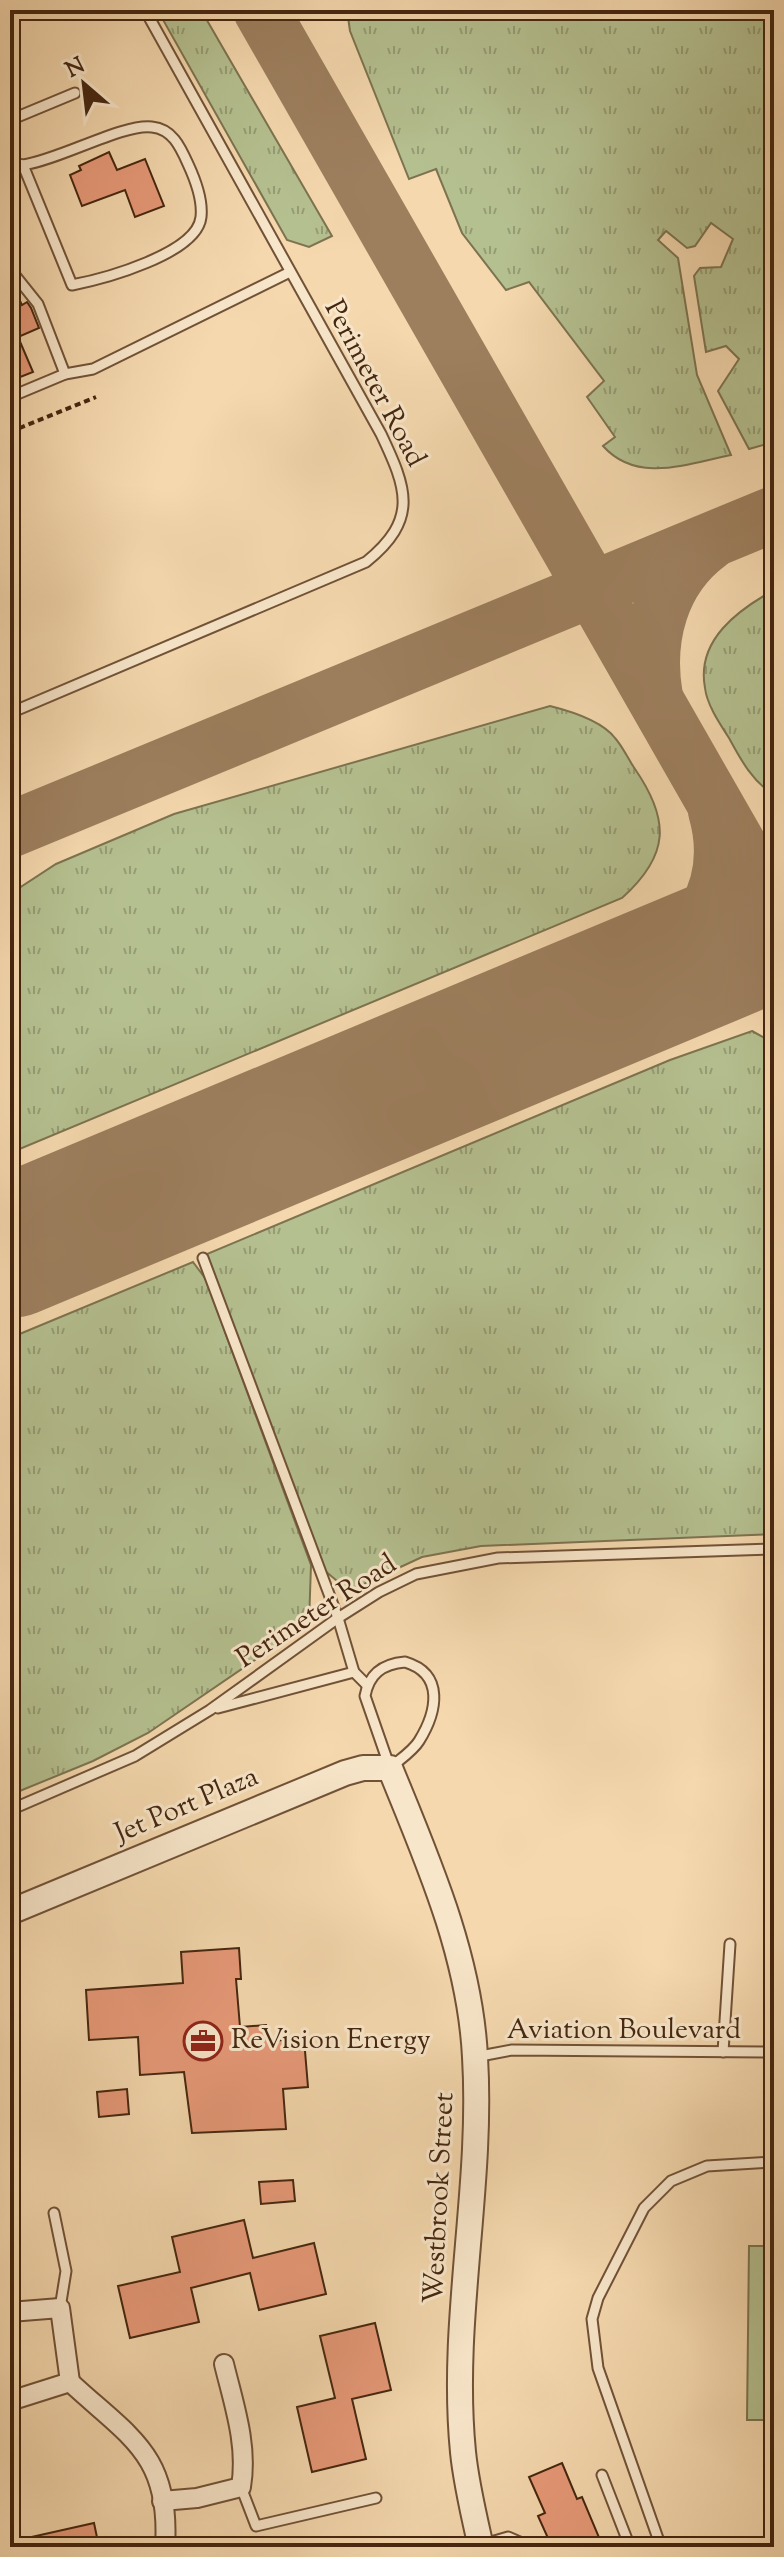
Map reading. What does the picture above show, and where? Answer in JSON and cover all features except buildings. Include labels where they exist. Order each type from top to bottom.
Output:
[{"type":"street","name":"Jet Port Plaza","points":[[10,1912],[345,1773],[363,1768],[390,1768]]},
{"type":"street","name":"Westbrook Street","points":[[390,1768],[455,1940],[472,2015],[477,2108],[462,2350],[463,2451],[481,2546]]},
{"type":"street","points":[[10,2312],[60,2308],[70,2382],[139,2443],[151,2465],[162,2501],[165,2547]]},
{"type":"street","points":[[162,2501],[197,2498],[241,2487],[243,2451],[224,2364]]},
{"type":"street","points":[[10,2401],[70,2382]]},
{"type":"lane","name":"Perimeter Road","points":[[10,713],[366,562],[383,549],[399,525],[405,508],[402,480],[381,434],[145,10]]},
{"type":"lane","points":[[10,120],[75,93]]},
{"type":"lane","points":[[10,162],[23,165],[42,163],[133,129],[155,127],[171,135],[185,158],[197,188],[201,218],[197,229],[180,248],[95,280],[72,285],[23,165]]},
{"type":"lane","points":[[10,269],[38,304],[65,374]]},
{"type":"lane","points":[[10,397],[65,374],[93,369],[290,272]]},
{"type":"lane","points":[[203,1258],[338,1618],[354,1672],[367,1685]]},
{"type":"lane","name":"Perimeter Road","points":[[10,1810],[135,1756],[210,1710],[338,1618],[379,1592],[416,1574],[461,1563],[548,1556],[774,1549]]},
{"type":"lane","points":[[405,1662],[425,1672],[435,1692],[435,1704],[418,1743],[390,1768],[367,1708],[367,1685],[382,1667],[405,1662]]},
{"type":"lane","points":[[210,1710],[354,1672]]},
{"type":"lane","points":[[723,2052],[730,1944]]},
{"type":"lane","name":"Aviation Boulevard","points":[[475,2057],[512,2050],[774,2052]]},
{"type":"lane","points":[[661,2547],[598,2368],[592,2319],[598,2298],[644,2208],[671,2181],[707,2166],[774,2162]]},
{"type":"lane","points":[[54,2213],[66,2271],[60,2308]]},
{"type":"lane","points":[[602,2475],[630,2547]]},
{"type":"lane","points":[[241,2487],[256,2526],[376,2498]]},
{"type":"lane","points":[[481,2546],[508,2537],[531,2547]]},
{"type":"path","points":[[10,432],[96,397]]},
{"type":"green space","points":[[169,10],[201,10],[332,236],[309,247],[287,240],[162,18]]},
{"type":"green space","points":[[347,10],[774,10],[774,442],[749,449],[718,391],[739,359],[726,346],[706,352],[694,276],[700,268],[721,267],[733,239],[711,223],[695,246],[687,248],[666,231],[658,240],[678,258],[697,375],[731,455],[680,466],[647,468],[616,458],[603,446],[615,437],[587,397],[604,381],[529,282],[506,290],[462,233],[436,169],[409,179],[350,31]]},
{"type":"green space","points":[[774,590],[774,795],[748,770],[718,721],[706,694],[704,671],[713,641],[723,628],[747,607]]},
{"type":"green space","points":[[550,706],[585,718],[609,732],[623,749],[654,805],[660,836],[656,852],[638,882],[622,898],[10,1153],[10,894],[56,864],[174,814]]},
{"type":"green space","points":[[752,1031],[774,1043],[774,1534],[481,1546],[422,1557],[349,1591],[324,1570],[207,1254],[670,1060]]},
{"type":"green space","points":[[193,1262],[205,1278],[311,1565],[309,1623],[148,1733],[93,1761],[10,1795],[10,1338]]},
{"type":"green space","points":[[749,2246],[774,2246],[774,2420],[747,2420]]},
{"type":"taxiway","points":[[261,10],[774,907]]},
{"type":"taxiway","points":[[10,830],[774,514]]},
{"type":"taxiway","points":[[655,697],[652,654],[660,612],[678,574],[709,543]]},
{"type":"taxiway","points":[[632,987],[674,953],[706,913],[716,891],[721,866],[716,811]]},
{"type":"taxiway","points":[[696,961],[735,952],[774,956]]},
{"type":"runway","points":[[10,1247],[774,928]]},
{"type":"place","name":"ReVision Energy","points":[[203,2041]]}]
